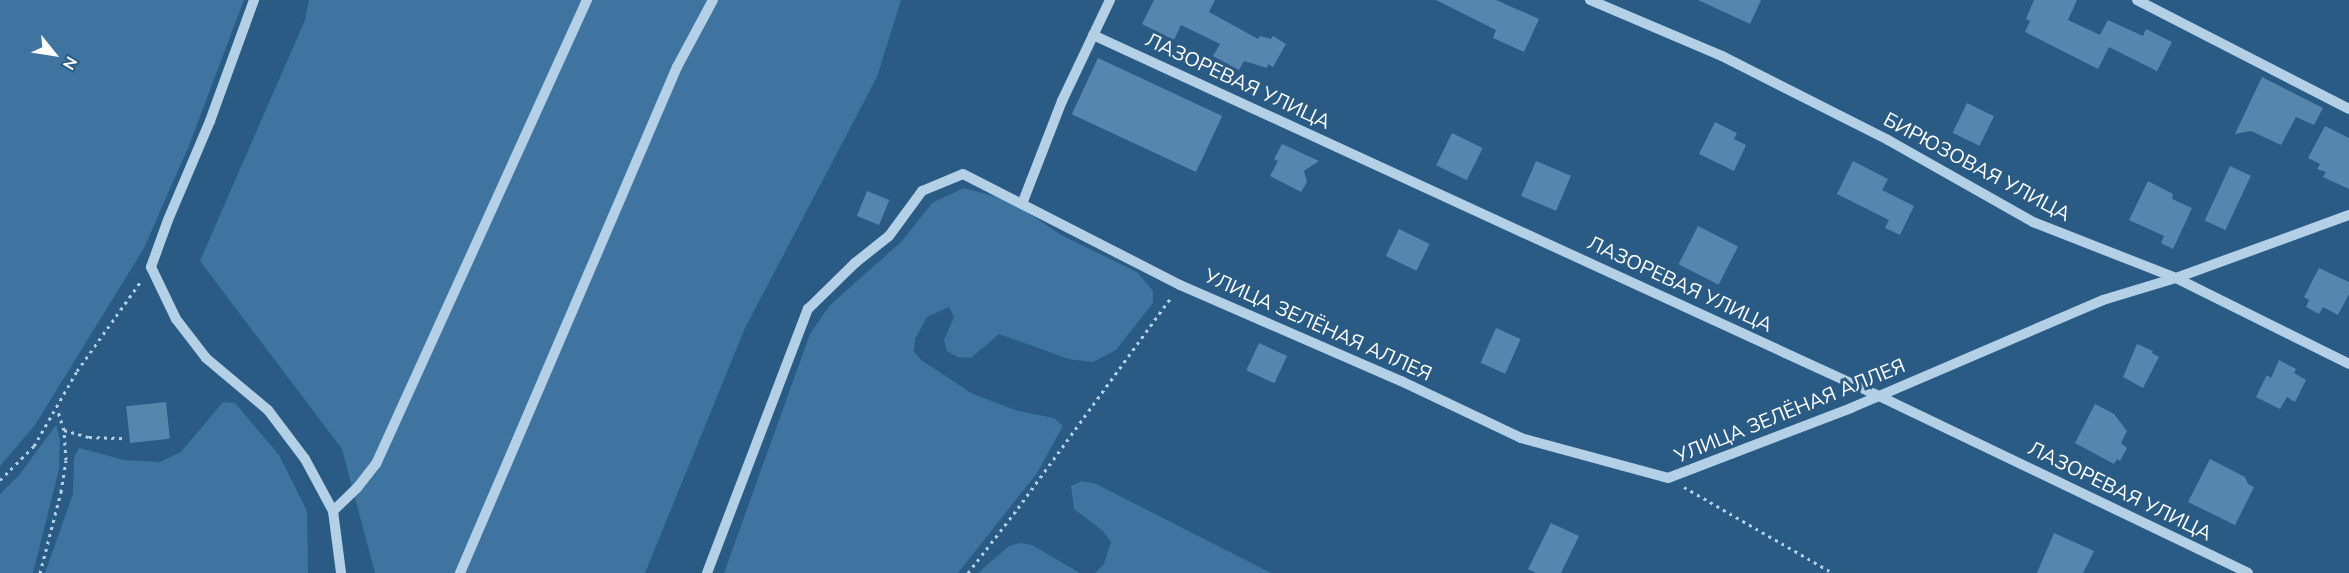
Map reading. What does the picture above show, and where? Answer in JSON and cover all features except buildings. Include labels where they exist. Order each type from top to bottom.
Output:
[{"type":"street","points":[[254,0],[210,121],[168,220],[151,267],[176,319],[206,358],[268,410],[305,459],[333,511],[341,573]]},
{"type":"street","points":[[333,511],[357,488],[376,464],[587,0]]},
{"type":"street","points":[[460,573],[677,67],[713,0]]},
{"type":"street","points":[[1022,204],[1062,101],[1110,0]]},
{"type":"street","name":"БИРЮЗОВАЯ УЛИЦА","points":[[1590,0],[1722,56],[1887,140],[2033,222],[2176,278],[2349,364]]},
{"type":"street","points":[[2137,0],[2349,109]]},
{"type":"street","name":"ЛАЗОРЕВАЯ УЛИЦА","points":[[1093,34],[1879,396],[2248,573]]},
{"type":"street","name":"УЛИЦА ЗЕЛЁНАЯ АЛЛЕЯ","points":[[707,573],[808,309],[855,263],[889,236],[922,191],[963,174],[1180,285],[1401,381],[1521,438],[1668,478],[1879,396],[2103,300],[2176,278],[2349,215]]},
{"type":"path","points":[[0,480],[34,446],[77,370],[151,267]]},
{"type":"path","points":[[968,573],[1180,285]]},
{"type":"path","points":[[40,573],[61,492],[66,460],[64,430],[57,409]]},
{"type":"path","points":[[64,430],[88,437],[124,438]]},
{"type":"path","points":[[1668,478],[1833,573]]},
{"type":"shaded area","points":[[0,0],[244,0],[188,148],[144,248],[35,425],[0,466]]},
{"type":"shaded area","points":[[309,0],[901,0],[877,77],[745,328],[645,573],[375,573],[342,449],[200,261],[305,20]]},
{"type":"shaded area","points":[[964,188],[1011,201],[1061,235],[1137,272],[1153,291],[1153,303],[1116,350],[1093,362],[1069,359],[999,334],[971,358],[958,357],[947,351],[944,340],[954,317],[949,307],[927,317],[915,339],[914,352],[921,360],[973,394],[1018,411],[1054,418],[1063,426],[1037,473],[958,573],[724,573],[810,334],[830,305],[902,241],[932,203]]},
{"type":"shaded area","points":[[223,402],[235,403],[279,455],[307,511],[308,573],[45,573],[73,494],[74,458],[79,448],[124,460],[160,462],[181,452]]},
{"type":"shaded area","points":[[56,425],[60,440],[59,469],[33,573],[0,573],[0,494],[20,474]]},
{"type":"shaded area","points":[[1082,481],[1096,484],[1271,573],[1095,573],[1104,564],[1111,542],[1103,531],[1074,509],[1071,486]]},
{"type":"shaded area","points":[[1020,543],[1032,545],[1080,573],[978,573],[1009,546]]}]
